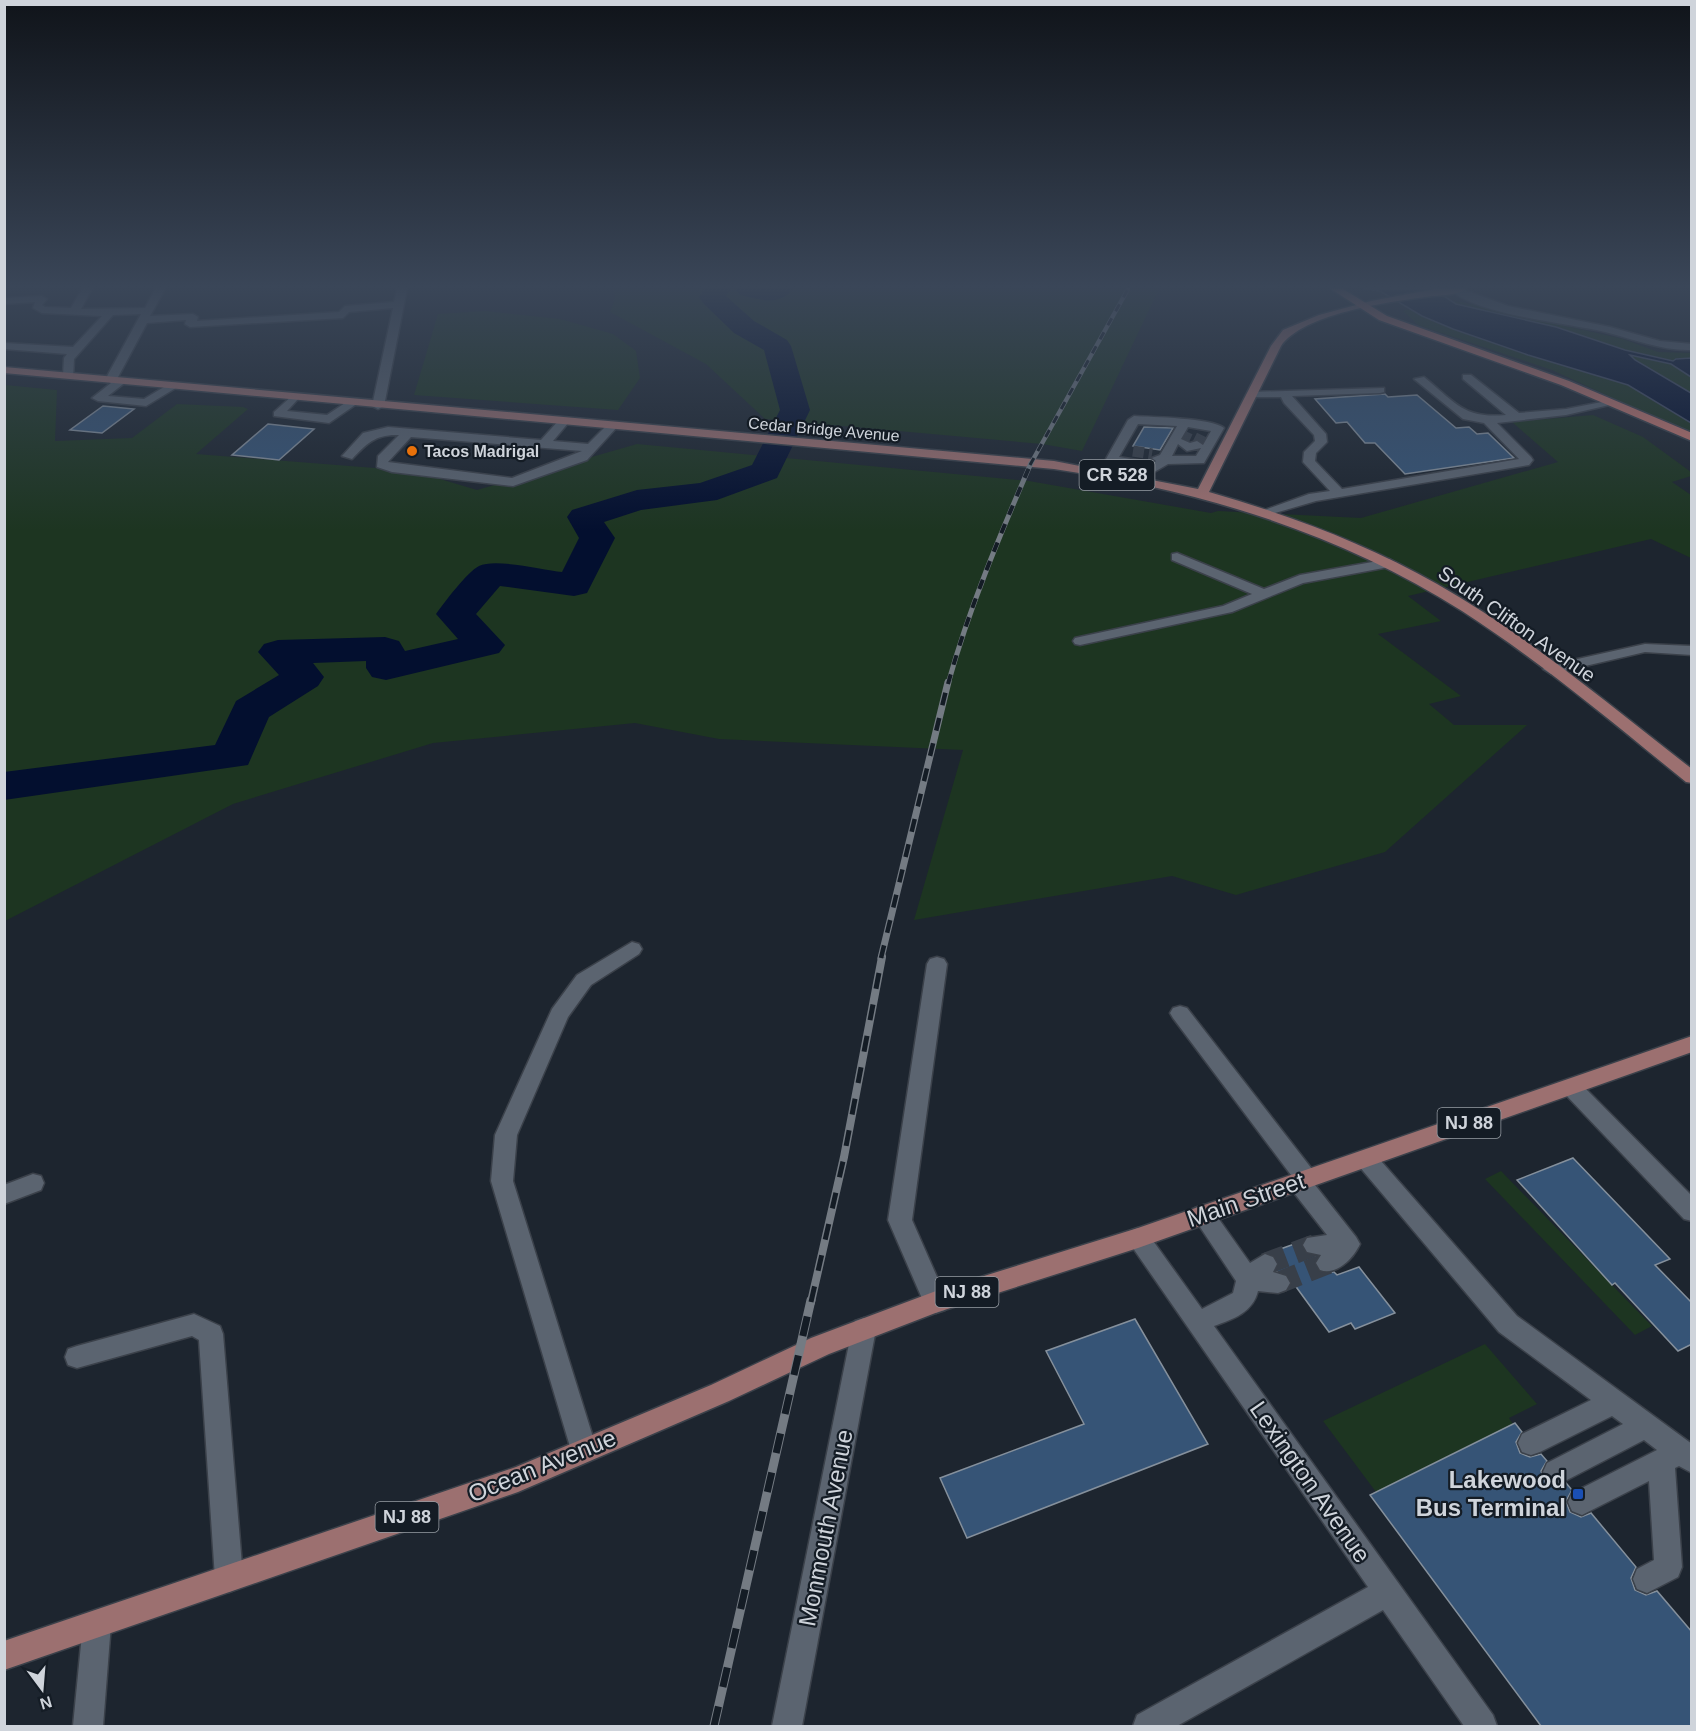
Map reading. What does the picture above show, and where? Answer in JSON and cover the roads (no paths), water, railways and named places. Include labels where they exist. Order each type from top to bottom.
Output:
[{"type":"highway","points":[[1528,370],[1692,438]]},
{"type":"main road","name":"Cedar Bridge Avenue","points":[[4,370],[378,406],[1031,463],[1124,477]]},
{"type":"main road","points":[[1203,492],[1265,370]]},
{"type":"main road","name":"CR 528","points":[[1124,477],[1203,492]]},
{"type":"main road","name":"South Clifton Avenue","points":[[1203,492],[1316,531],[1389,563],[1477,615],[1685,765],[1692,778]]},
{"type":"main road","name":"Main Street","points":[[800,1355],[936,1302],[1138,1238],[1572,1088],[1692,1044]]},
{"type":"main road","name":"Ocean Avenue","points":[[4,1656],[518,1479],[800,1355]]},
{"type":"street","points":[[69,370],[69,376]]},
{"type":"street","points":[[121,370],[116,380],[98,398],[146,403],[173,386]]},
{"type":"street","points":[[378,406],[386,370]]},
{"type":"street","points":[[1467,377],[1516,417]]},
{"type":"street","points":[[1420,379],[1467,417],[1488,420],[1566,412],[1612,403]]},
{"type":"street","points":[[1254,394],[1380,390]]},
{"type":"street","points":[[1286,394],[1288,401],[1320,434],[1321,442],[1311,452],[1309,462],[1339,494]]},
{"type":"street","points":[[293,398],[278,414],[329,419],[352,403]]},
{"type":"street","points":[[1124,477],[1134,420],[1194,439],[1218,463]]},
{"type":"street","points":[[1265,512],[1314,497],[1525,462],[1527,459],[1488,420]]},
{"type":"street","points":[[544,444],[563,422]]},
{"type":"street","points":[[409,432],[382,459],[381,464],[392,468],[513,482],[583,457],[612,426]]},
{"type":"street","points":[[1156,458],[1168,450],[1218,428]]},
{"type":"street","points":[[1156,458],[1218,428],[1235,430]]},
{"type":"street","points":[[348,456],[367,436],[375,432],[409,432],[591,448]]},
{"type":"street","points":[[1127,455],[1156,467],[1156,458]]},
{"type":"street","points":[[1177,557],[1220,572],[1263,593]]},
{"type":"street","points":[[1080,641],[1227,609],[1300,579],[1389,563]]},
{"type":"street","points":[[1551,669],[1645,648],[1692,651]]},
{"type":"street","points":[[584,1450],[502,1181],[506,1135],[559,1014],[584,980],[632,949]]},
{"type":"street","points":[[936,1302],[900,1220],[937,964]]},
{"type":"street","points":[[1180,1012],[1348,1244],[1322,1254]]},
{"type":"street","points":[[1572,1088],[1692,1212]]},
{"type":"street","points":[[1366,1159],[1508,1324],[1646,1426],[1678,1458]]},
{"type":"street","points":[[4,1195],[33,1183]]},
{"type":"street","points":[[1197,1322],[1224,1312],[1244,1299],[1264,1275],[1203,1215]]},
{"type":"street","name":"Lexington Avenue","points":[[1138,1238],[1482,1726]]},
{"type":"street","points":[[77,1357],[194,1326],[211,1334],[229,1578]]},
{"type":"street","name":"Monmouth Avenue","points":[[787,1726],[864,1329]]},
{"type":"street","points":[[1532,1443],[1614,1402]]},
{"type":"street","points":[[1556,1472],[1646,1426]]},
{"type":"street","points":[[1582,1502],[1678,1458]]},
{"type":"street","points":[[1647,1579],[1668,1568],[1678,1458]]},
{"type":"street","points":[[1148,1726],[1387,1592]]},
{"type":"street","points":[[88,1726],[97,1624]]},
{"type":"water","points":[[1577,370],[1652,370],[1691,393],[1691,423],[1628,385]]},
{"type":"water","points":[[1680,370],[1691,370],[1691,377]]},
{"type":"waterway","points":[[4,786],[232,756],[251,710],[304,677],[278,652],[385,649],[386,668],[485,645],[455,614],[491,574],[574,585],[597,538],[584,517],[637,500],[705,493],[765,471],[795,410],[784,370]]},
{"type":"tunnel","points":[[1183,442],[1188,431]]},
{"type":"tunnel","points":[[1197,445],[1203,433]]},
{"type":"tunnel","points":[[1133,451],[1152,454]]},
{"type":"tunnel","points":[[1265,1264],[1315,1245]]},
{"type":"tunnel","points":[[1278,1283],[1328,1263]]},
{"type":"railway","points":[[1031,464],[1083,370]]},
{"type":"railway","points":[[948,684],[975,600],[1031,464]]},
{"type":"railway","points":[[881,958],[948,682]]},
{"type":"railway","points":[[811,1302],[844,1157],[882,957]]},
{"type":"railway","points":[[714,1726],[811,1300]]},
{"type":"place","name":"Tacos Madrigal","points":[[412,451]]},
{"type":"place","name":"Lakewood Bus Terminal","points":[[1578,1494]]}]
